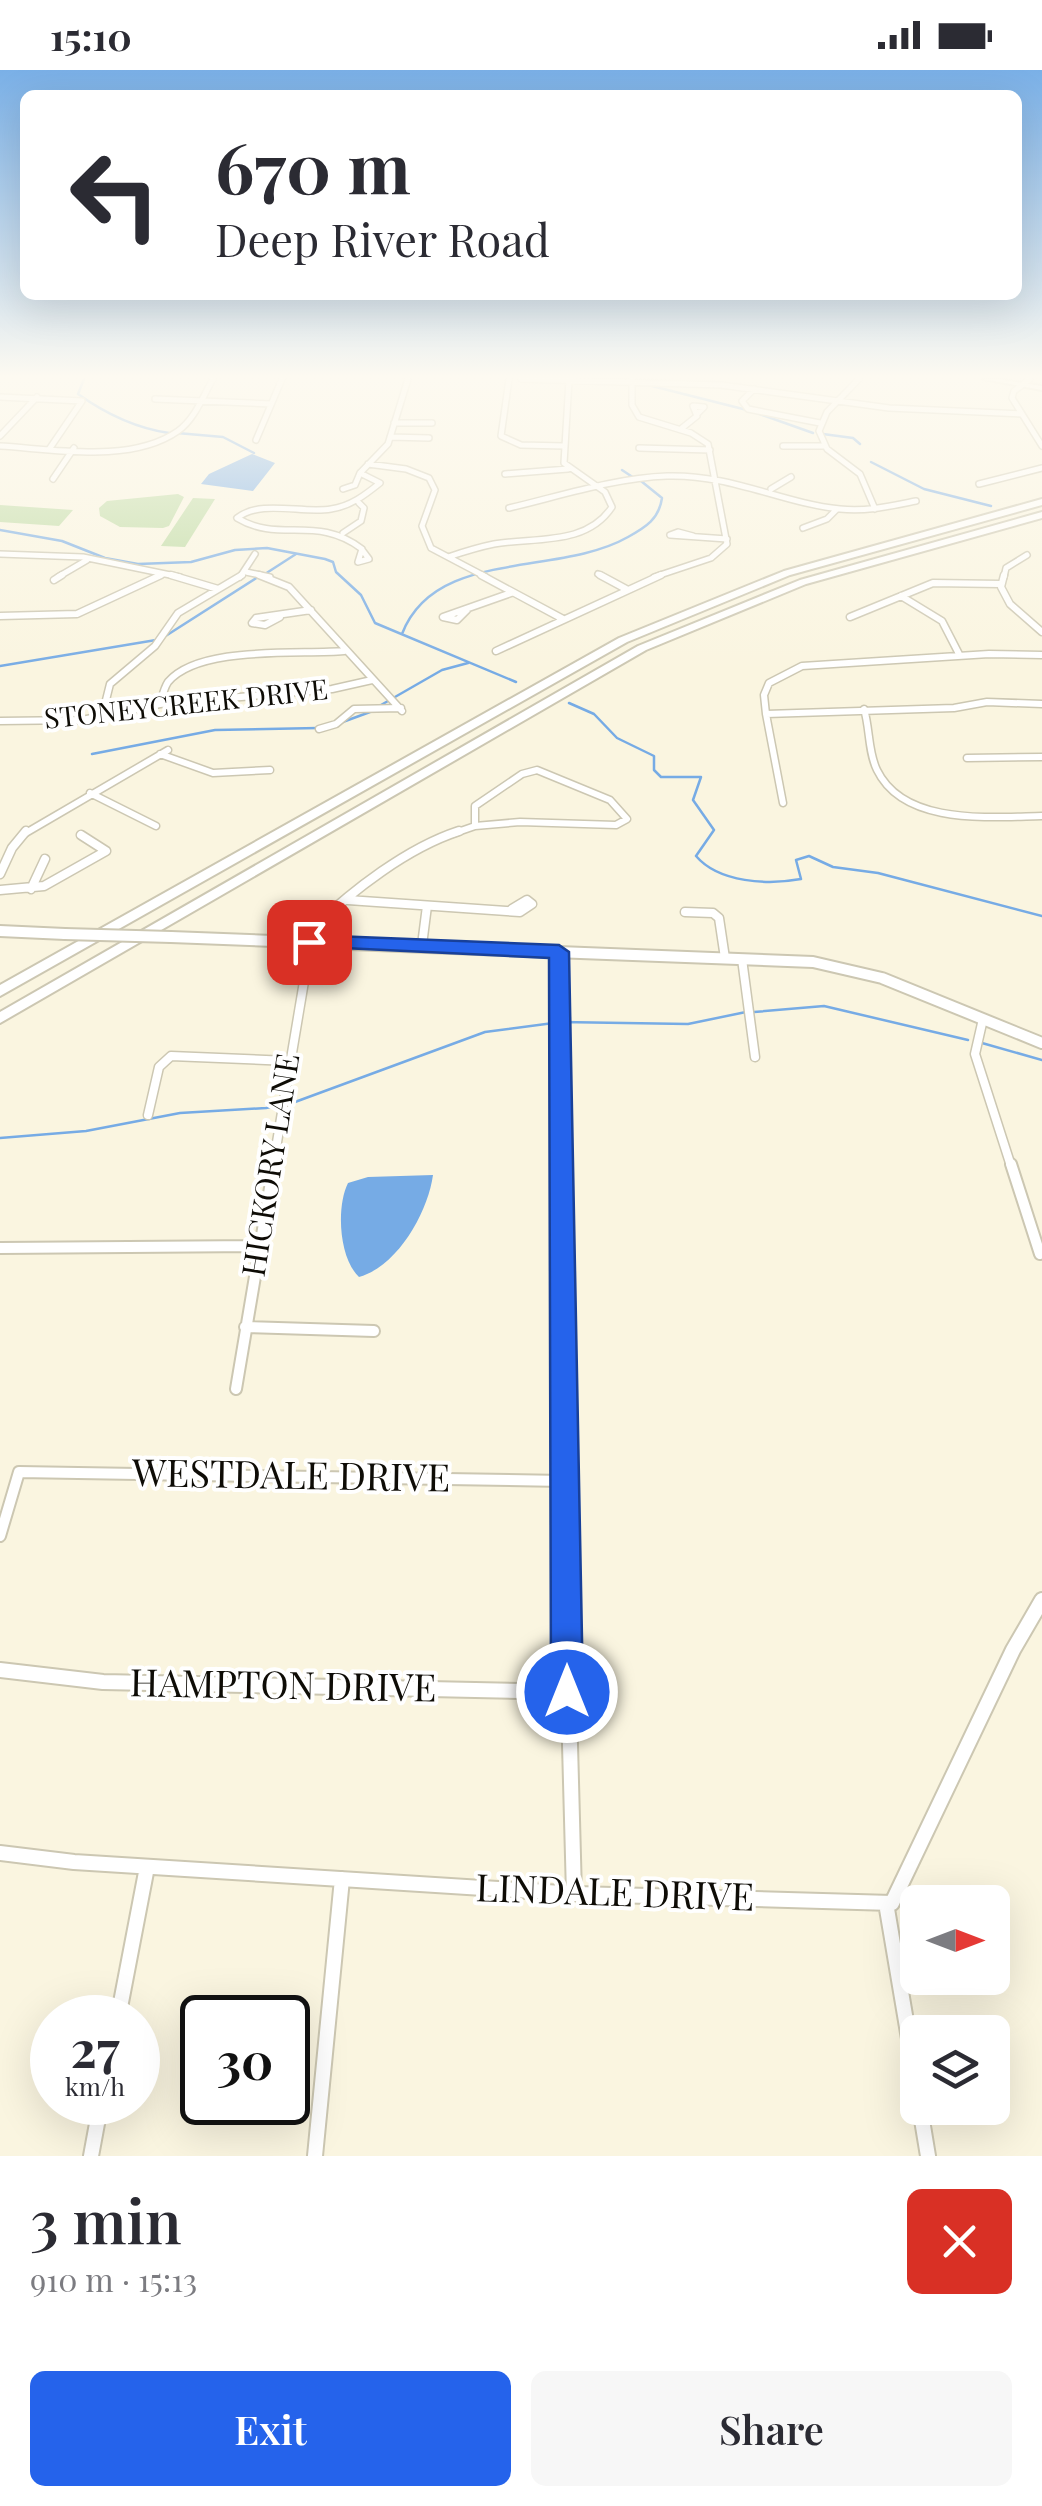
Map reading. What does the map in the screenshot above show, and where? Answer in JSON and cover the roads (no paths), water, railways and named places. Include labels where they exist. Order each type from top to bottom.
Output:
[{"type":"highway","points":[[0,990],[542,682],[650,627],[801,569],[1042,502]]},
{"type":"highway","points":[[0,1018],[642,648],[803,582],[1042,514]]},
{"type":"street","points":[[344,489],[355,485],[359,476]]},
{"type":"street","points":[[363,552],[343,533],[322,527],[254,528],[238,521],[237,516],[256,509],[295,513],[359,503],[380,482],[367,476]]},
{"type":"street","points":[[423,476],[432,481],[435,490],[423,514],[422,532],[433,550],[562,619]]},
{"type":"street","points":[[448,557],[494,544],[570,534],[594,526],[612,507],[609,498],[580,476]]},
{"type":"street","points":[[861,476],[867,499],[876,509]]},
{"type":"street","points":[[979,484],[1009,476]]},
{"type":"street","points":[[772,490],[791,477]]},
{"type":"street","points":[[509,508],[647,478],[716,478],[837,509],[876,509],[916,502]]},
{"type":"street","points":[[496,650],[626,589],[711,558],[724,548],[727,539],[716,478]]},
{"type":"street","points":[[343,533],[361,522],[364,508],[359,503]]},
{"type":"street","points":[[803,528],[828,519],[837,509]]},
{"type":"street","points":[[289,529],[295,513]]},
{"type":"street","points":[[693,536],[727,539]]},
{"type":"street","points":[[0,554],[46,553],[164,573],[218,589]]},
{"type":"street","points":[[102,716],[101,704],[111,680],[150,652],[180,612],[246,572],[255,554]]},
{"type":"street","points":[[1026,555],[1006,568],[1000,584],[1010,604],[1042,632]]},
{"type":"street","points":[[54,580],[87,560]]},
{"type":"street","points":[[246,572],[280,581],[401,710],[354,709],[336,724],[319,729]]},
{"type":"street","points":[[0,616],[77,614],[164,573]]},
{"type":"street","points":[[598,574],[626,589]]},
{"type":"street","points":[[850,617],[942,582],[1000,584]]},
{"type":"street","points":[[467,610],[511,593]]},
{"type":"street","points":[[902,596],[942,621],[959,654]]},
{"type":"street","points":[[280,617],[311,610]]},
{"type":"street","points":[[160,704],[160,692],[169,680],[206,661],[238,655],[317,656],[344,650]]},
{"type":"street","points":[[784,803],[762,696],[765,688],[790,670],[996,650],[1042,655]]},
{"type":"street","name":"STONEYCREEK DRIVE","points":[[0,720],[64,721],[160,704],[332,688],[372,680]]},
{"type":"street","points":[[766,714],[954,708],[987,702],[1042,704]]},
{"type":"street","points":[[864,708],[876,768],[885,783],[904,798],[959,816],[1042,816]]},
{"type":"street","points":[[0,874],[12,848],[27,830],[164,752],[213,772],[270,770]]},
{"type":"street","points":[[968,758],[1042,757]]},
{"type":"street","points":[[309,942],[318,922],[432,840],[476,826],[520,822],[616,825],[627,819],[610,800],[567,783],[552,772],[537,770],[522,774],[475,806],[472,818],[476,826]]},
{"type":"street","points":[[90,793],[156,826]]},
{"type":"street","points":[[0,890],[44,886],[106,851],[81,836]]},
{"type":"street","points":[[31,889],[45,859]]},
{"type":"street","points":[[348,900],[512,909]]},
{"type":"street","points":[[422,946],[427,906]]},
{"type":"street","points":[[685,912],[719,918],[724,958]]},
{"type":"street","points":[[0,932],[798,961],[854,970],[1042,1042]]},
{"type":"street","name":"HICKORY LANE","points":[[236,1389],[309,942]]},
{"type":"street","points":[[559,952],[567,1692],[574,1894]]},
{"type":"street","points":[[742,958],[755,1058]]},
{"type":"street","points":[[984,1019],[976,1038],[975,1054],[1040,1254]]},
{"type":"street","points":[[148,1115],[159,1067],[172,1056],[288,1060]]},
{"type":"street","points":[[0,1248],[257,1246]]},
{"type":"street","points":[[245,1326],[374,1331]]},
{"type":"street","name":"WESTDALE DRIVE","points":[[0,1536],[19,1472],[564,1481]]},
{"type":"street","points":[[905,2015],[886,1903],[892,1903],[1013,1650],[1042,1600]]},
{"type":"street","name":"HAMPTON DRIVE","points":[[0,1670],[103,1682],[567,1692]]},
{"type":"street","name":"LINDALE DRIVE","points":[[0,1853],[574,1894],[886,1903]]},
{"type":"street","points":[[122,1995],[147,1866]]},
{"type":"street","points":[[315,2156],[342,1879]]},
{"type":"street","points":[[91,2156],[97,2125]]},
{"type":"street","points":[[923,2125],[928,2156]]},
{"type":"water","points":[[207,476],[265,476],[253,491],[201,484]]},
{"type":"water","points":[[433,1175],[425,1205],[409,1236],[386,1262],[359,1277],[347,1258],[342,1232],[342,1205],[348,1183],[368,1177]]},
{"type":"waterway","points":[[899,476],[924,489],[991,506]]},
{"type":"waterway","points":[[402,634],[418,607],[441,588],[501,568],[600,549],[640,530],[655,517],[662,498],[641,481]]},
{"type":"waterway","points":[[0,530],[62,541],[105,558],[138,564],[191,562],[235,550],[267,548],[325,559],[333,562],[336,572],[361,595],[375,623],[516,682]]},
{"type":"waterway","points":[[265,574],[296,554]]},
{"type":"waterway","points":[[164,637],[258,577]]},
{"type":"waterway","points":[[0,666],[156,640]]},
{"type":"waterway","points":[[381,705],[442,670],[468,663]]},
{"type":"waterway","points":[[569,703],[594,714],[617,738],[654,756],[654,770],[661,777],[701,777],[693,800],[714,830],[696,856],[717,872],[745,880],[801,879],[796,860],[809,856],[833,867],[878,873],[1042,916]]},
{"type":"waterway","points":[[340,723],[370,712]]},
{"type":"waterway","points":[[92,754],[215,730],[318,728]]},
{"type":"waterway","points":[[754,1012],[824,1006],[968,1040]]},
{"type":"waterway","points":[[0,1138],[86,1131],[180,1113],[266,1108],[295,1102],[485,1032],[561,1022],[688,1024],[746,1012]]},
{"type":"waterway","points":[[982,1043],[1042,1060]]}]
